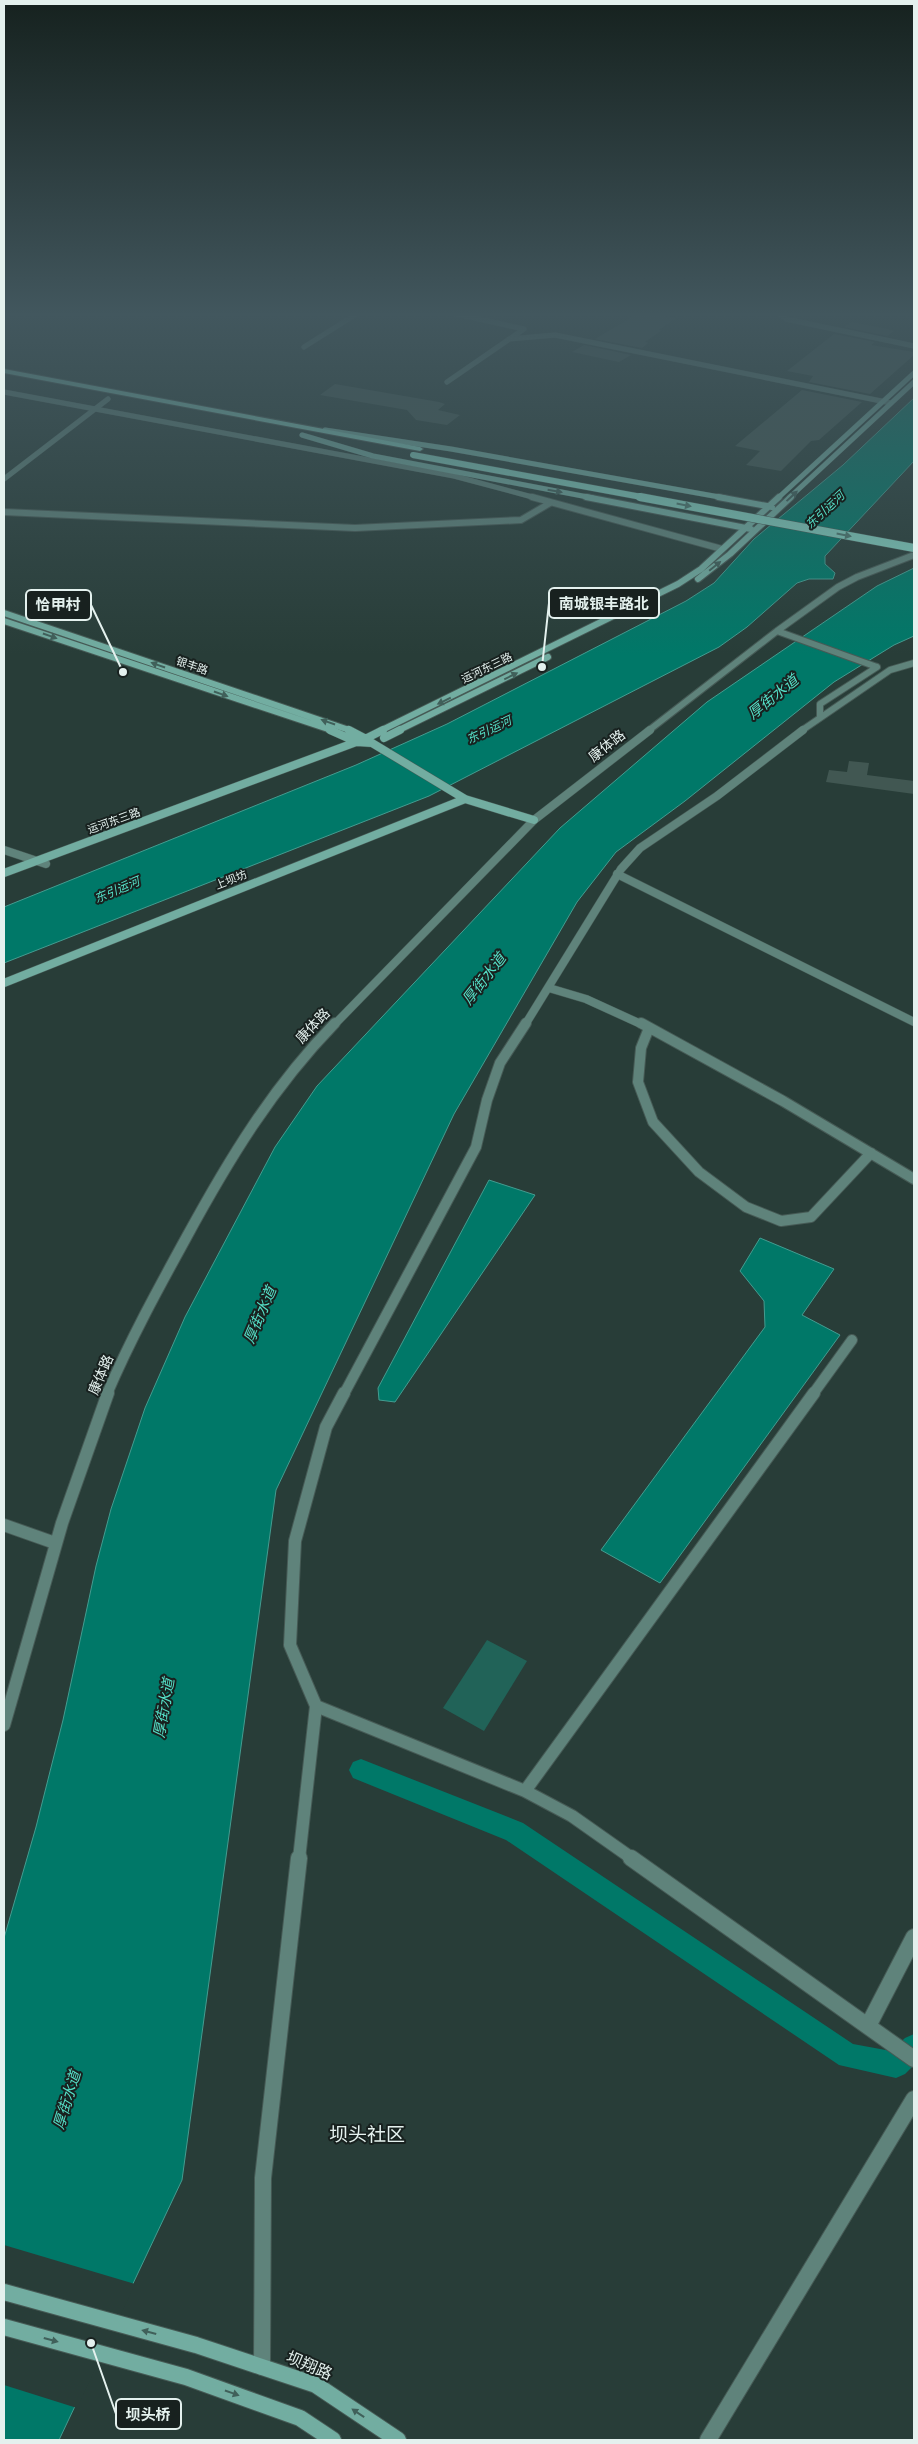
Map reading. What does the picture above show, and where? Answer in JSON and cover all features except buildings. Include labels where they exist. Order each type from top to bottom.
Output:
[{"type":"main road","points":[[305,427],[914,540]]},
{"type":"main road","points":[[267,428],[914,548]]},
{"type":"street","points":[[4,479],[71,427]]},
{"type":"street","points":[[191,427],[454,476],[722,549]]},
{"type":"street","name":"运河东三路","points":[[369,740],[641,604],[701,570],[855,427]]},
{"type":"street","points":[[650,607],[709,571],[756,530],[865,427]]},
{"type":"street","points":[[310,428],[442,447],[779,508]]},
{"type":"street","points":[[302,435],[372,456],[756,530]]},
{"type":"street","points":[[4,512],[355,528],[521,520],[550,503]]},
{"type":"street","name":"康体路","points":[[4,1725],[56,1543],[85,1452],[125,1354],[151,1301],[255,1118],[302,1057],[534,820],[777,631],[847,581],[914,555]]},
{"type":"street","name":"银丰路","points":[[4,613],[347,729],[369,740],[466,799],[534,820]]},
{"type":"street","name":"银丰路","points":[[4,621],[339,734],[357,742]]},
{"type":"street","points":[[777,631],[877,667],[820,704],[820,717]]},
{"type":"street","name":"运河东三路","points":[[4,880],[369,740],[555,654]]},
{"type":"street","points":[[262,2367],[263,2178],[316,1706],[290,1645],[295,1541],[326,1427],[476,1147],[487,1100],[500,1063],[549,988],[617,874],[640,848],[717,796],[820,717],[890,670],[914,663]]},
{"type":"street","points":[[357,742],[369,740]]},
{"type":"street","name":"运河东三路","points":[[4,874],[357,742]]},
{"type":"street","name":"上坝坊","points":[[4,983],[466,799]]},
{"type":"street","points":[[4,850],[46,864]]},
{"type":"street","points":[[617,874],[755,940],[914,1022]]},
{"type":"street","points":[[549,988],[586,999],[628,1016],[783,1101],[914,1179]]},
{"type":"street","points":[[649,1028],[641,1048],[638,1082],[653,1122],[699,1172],[746,1207],[781,1221],[811,1217],[871,1153]]},
{"type":"street","points":[[525,1791],[852,1340]]},
{"type":"street","points":[[4,1524],[56,1543]]},
{"type":"street","points":[[316,1706],[525,1791],[572,1816],[914,2060]]},
{"type":"street","points":[[868,2026],[914,1937]]},
{"type":"street","points":[[708,2440],[914,2099]]},
{"type":"street","name":"坝翔路","points":[[4,2292],[196,2345],[316,2385],[398,2440]]},
{"type":"street","points":[[4,2327],[186,2377],[300,2418],[333,2440]]},
{"type":"shaded area","points":[[487,1640],[527,1661],[484,1731],[443,1708]]},
{"type":"water","name":"东引运河","points":[[883,427],[914,427],[914,461],[825,556],[825,564],[835,573],[833,579],[809,579],[797,583],[747,627],[719,647],[429,796],[4,963],[4,907],[356,765],[447,724],[686,601],[714,583],[754,539],[843,465]]},
{"type":"water","name":"厚街水道","points":[[914,568],[914,636],[894,645],[834,682],[685,801],[616,852],[577,902],[454,1114],[276,1490],[182,2180],[59,2440],[4,2440],[4,1938],[36,1827],[63,1720],[96,1566],[111,1509],[145,1408],[185,1317],[275,1147],[317,1086],[560,828],[707,702],[877,586]]},
{"type":"water","points":[[489,1180],[535,1195],[395,1402],[379,1400],[378,1388]]},
{"type":"water","points":[[760,1238],[834,1269],[802,1315],[840,1335],[660,1583],[601,1550],[765,1327],[764,1301],[740,1271]]},
{"type":"pier","points":[[4,2245],[135,2284],[77,2408],[4,2385]]},
{"type":"waterway","points":[[361,1770],[514,1831],[848,2056],[896,2065],[914,2047]]},
{"type":"place","name":"南城银丰路北","points":[[542,667]]},
{"type":"place","name":"恰甲村","points":[[123,672]]},
{"type":"place","name":"坝头桥","points":[[91,2343]]},
{"type":"district","name":"坝头社区","points":[[367,2135]]}]
